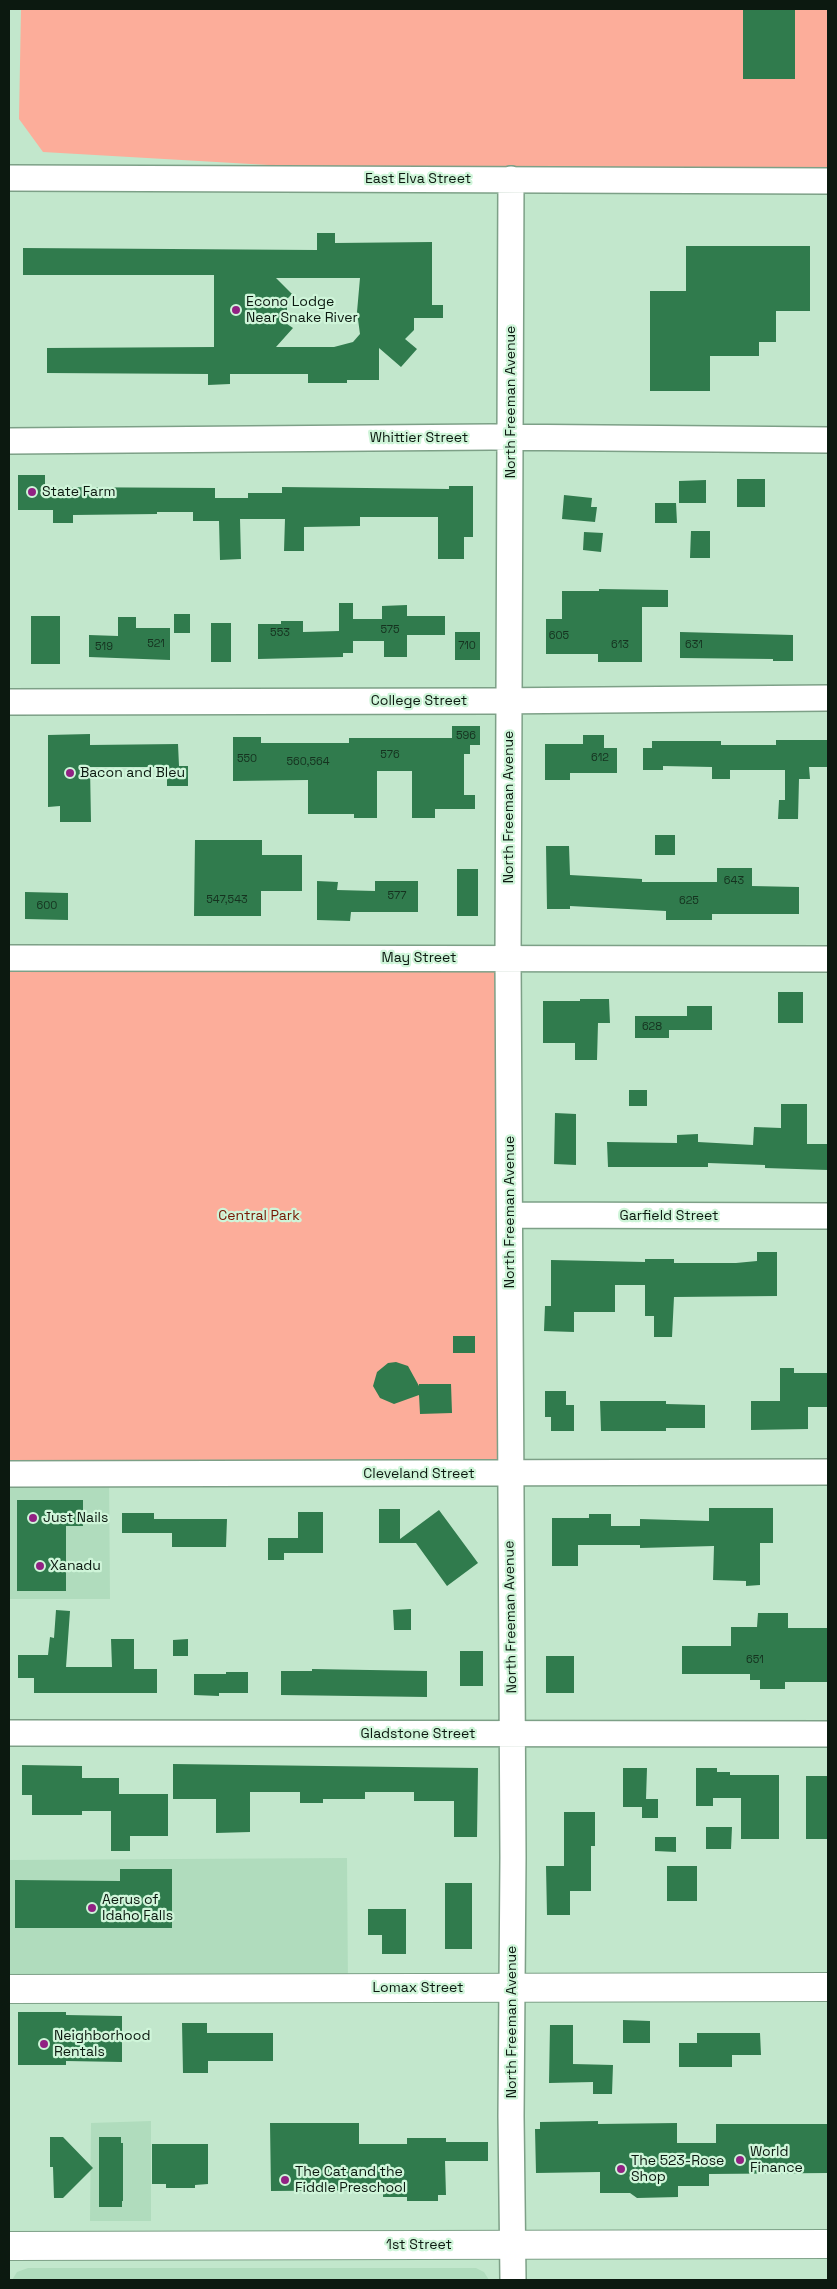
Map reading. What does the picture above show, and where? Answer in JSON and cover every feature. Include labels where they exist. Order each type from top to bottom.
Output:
[{"type":"main road","name":"Lomax Street","points":[[9,1988],[828,1987]]},
{"type":"main road","name":"1st Street","points":[[9,2246],[828,2244]]},
{"type":"street","name":"East Elva Street","points":[[9,178],[828,181]]},
{"type":"street","name":"North Freeman Avenue","points":[[511,179],[508,958],[513,2280]]},
{"type":"street","name":"Whittier Street","points":[[9,441],[511,437],[828,440]]},
{"type":"street","name":"College Street","points":[[9,702],[828,698]]},
{"type":"street","name":"May Street","points":[[9,958],[828,958]]},
{"type":"street","name":"Garfield Street","points":[[510,1215],[828,1216]]},
{"type":"street","name":"Cleveland Street","points":[[9,1474],[828,1472]]},
{"type":"street","name":"Gladstone Street","points":[[9,1733],[828,1734]]},
{"type":"shaded area","points":[[9,1474],[109,1474],[110,1599],[9,1599]]},
{"type":"shaded area","points":[[347,1858],[348,1989],[9,1989],[9,1860]]},
{"type":"shaded area","points":[[151,2121],[151,2221],[90,2221],[91,2123]]},
{"type":"shaded area","points":[[28,2268],[476,2268],[484,2272],[489,2280],[12,2280],[17,2272]]},
{"type":"green space","points":[[21,9],[828,9],[828,181],[511,179],[43,152],[19,119]]},
{"type":"green space","name":"Central Park","points":[[9,958],[508,958],[509,1474],[9,1474]]},
{"type":"building","points":[[743,9],[795,9],[795,79],[743,79]]},
{"type":"building","points":[[317,233],[335,233],[335,243],[432,242],[432,305],[443,305],[443,318],[414,318],[414,330],[405,339],[417,349],[401,367],[379,348],[379,380],[347,380],[347,383],[308,383],[308,374],[230,374],[230,384],[208,385],[208,374],[47,373],[47,348],[214,347],[214,275],[23,275],[23,248],[317,250]],"holes":[[[276,278],[360,278],[357,312],[360,334],[353,342],[334,347],[276,347],[293,328],[287,324],[287,299],[292,294]]]},
{"type":"building","points":[[686,246],[810,246],[810,311],[776,311],[776,342],[759,342],[759,356],[710,356],[710,391],[650,391],[650,291],[686,291]]},
{"type":"building","points":[[18,475],[45,475],[45,487],[215,488],[215,498],[248,498],[248,493],[282,493],[282,487],[449,489],[449,486],[473,486],[473,537],[464,537],[464,559],[438,559],[438,517],[360,517],[360,526],[304,527],[304,551],[284,551],[285,519],[240,519],[241,559],[220,560],[219,521],[193,521],[193,512],[157,512],[157,514],[73,515],[73,523],[53,523],[53,510],[18,510]]},
{"type":"building","points":[[737,479],[765,479],[765,507],[737,507]]},
{"type":"building","points":[[706,480],[706,503],[679,503],[679,481]]},
{"type":"building","points":[[564,495],[592,498],[591,507],[597,507],[595,522],[562,519]]},
{"type":"building","points":[[655,503],[676,503],[677,523],[655,523]]},
{"type":"building","points":[[691,531],[710,531],[710,558],[690,558]]},
{"type":"building","points":[[584,532],[603,533],[601,552],[583,550]]},
{"type":"building","points":[[599,589],[668,590],[668,607],[642,607],[642,662],[598,662],[598,654],[546,654],[546,619],[562,619],[562,591],[599,591]]},
{"type":"building","points":[[339,603],[353,603],[353,619],[382,619],[382,606],[407,605],[407,616],[445,616],[445,635],[407,635],[407,657],[384,657],[384,641],[353,641],[353,653],[343,653],[343,657],[258,659],[258,624],[281,624],[281,621],[303,621],[303,632],[339,631]]},
{"type":"building","points":[[174,614],[190,614],[190,633],[174,633]]},
{"type":"building","points":[[31,616],[60,616],[60,664],[31,664]]},
{"type":"building","points":[[118,617],[136,617],[136,628],[170,628],[170,660],[89,657],[89,635],[118,636]]},
{"type":"building","points":[[211,623],[231,623],[231,662],[211,662]]},
{"type":"building","points":[[455,632],[480,632],[480,660],[455,660]]},
{"type":"building","points":[[680,632],[793,635],[793,661],[680,658]]},
{"type":"building","points":[[452,726],[480,726],[480,745],[470,745],[470,754],[464,754],[464,795],[475,795],[475,809],[435,809],[435,818],[412,818],[412,771],[377,771],[377,818],[354,818],[354,814],[308,814],[308,780],[233,781],[233,737],[261,737],[261,743],[349,743],[349,738],[452,738]]},
{"type":"building","points":[[90,734],[90,745],[178,744],[179,766],[188,766],[188,786],[167,786],[167,767],[90,767],[91,822],[60,822],[60,806],[48,807],[48,735]]},
{"type":"building","points":[[583,735],[604,735],[604,748],[617,748],[617,773],[570,773],[570,780],[545,780],[545,744],[583,744]]},
{"type":"building","points":[[776,740],[828,740],[828,767],[809,767],[810,779],[799,779],[798,819],[778,819],[779,800],[785,800],[785,770],[730,770],[730,779],[712,779],[712,767],[663,766],[663,770],[643,770],[643,748],[652,748],[652,741],[721,741],[721,745],[776,745]]},
{"type":"building","points":[[655,835],[675,835],[675,855],[655,855]]},
{"type":"building","points":[[195,840],[262,840],[262,855],[302,855],[302,891],[261,891],[261,916],[194,916]]},
{"type":"building","points":[[546,846],[569,846],[570,875],[642,879],[642,882],[717,882],[717,868],[752,868],[752,886],[799,887],[799,914],[712,914],[712,920],[666,920],[666,911],[570,906],[570,909],[547,909]]},
{"type":"building","points":[[457,869],[478,869],[478,916],[457,916]]},
{"type":"building","points":[[317,881],[338,882],[337,890],[375,891],[375,881],[418,881],[418,912],[351,912],[350,921],[317,920]]},
{"type":"building","points":[[25,892],[68,893],[68,920],[25,919]]},
{"type":"building","points":[[778,992],[803,992],[803,1023],[778,1023]]},
{"type":"building","points":[[580,999],[609,999],[610,1023],[598,1023],[597,1060],[575,1060],[575,1043],[543,1043],[543,1001],[580,1001]]},
{"type":"building","points":[[687,1006],[712,1006],[712,1030],[669,1030],[669,1038],[635,1038],[635,1016],[687,1016]]},
{"type":"building","points":[[629,1090],[647,1090],[647,1106],[629,1106]]},
{"type":"building","points":[[781,1104],[807,1104],[807,1144],[828,1144],[828,1170],[765,1168],[765,1165],[708,1163],[708,1167],[608,1167],[607,1142],[677,1143],[677,1135],[698,1134],[698,1142],[753,1145],[754,1127],[781,1128]]},
{"type":"building","points":[[555,1113],[576,1114],[576,1165],[554,1164]]},
{"type":"building","points":[[757,1252],[777,1252],[777,1296],[674,1297],[672,1337],[654,1337],[654,1316],[645,1316],[645,1285],[615,1285],[615,1312],[574,1312],[574,1332],[544,1331],[545,1306],[551,1306],[551,1260],[645,1262],[645,1259],[674,1259],[674,1263],[736,1263],[757,1261]]},
{"type":"building","points":[[453,1336],[475,1336],[475,1353],[453,1353]]},
{"type":"building","points":[[396,1362],[408,1366],[419,1386],[419,1384],[451,1384],[452,1413],[420,1414],[419,1395],[394,1404],[380,1398],[373,1386],[377,1372],[388,1363]]},
{"type":"building","points":[[780,1368],[794,1368],[794,1373],[828,1373],[828,1407],[808,1407],[808,1429],[751,1430],[751,1401],[780,1401]]},
{"type":"building","points":[[545,1391],[566,1391],[566,1405],[574,1405],[574,1431],[551,1431],[551,1417],[545,1417]]},
{"type":"building","points":[[600,1401],[666,1401],[666,1404],[705,1405],[705,1428],[666,1428],[666,1431],[601,1431]]},
{"type":"building","points":[[17,1500],[83,1500],[83,1526],[66,1526],[66,1591],[17,1591]]},
{"type":"building","points":[[709,1508],[773,1508],[773,1543],[760,1543],[760,1585],[746,1586],[746,1581],[713,1580],[714,1546],[640,1548],[640,1545],[578,1545],[578,1566],[552,1566],[552,1518],[589,1518],[589,1514],[611,1514],[611,1526],[640,1526],[640,1519],[709,1521]]},
{"type":"building","points":[[379,1509],[400,1509],[400,1539],[439,1510],[478,1563],[447,1586],[416,1543],[379,1543]]},
{"type":"building","points":[[298,1512],[323,1512],[323,1553],[284,1553],[284,1560],[268,1560],[268,1538],[298,1538]]},
{"type":"building","points":[[122,1513],[154,1513],[154,1519],[227,1519],[226,1547],[172,1547],[172,1533],[122,1533]]},
{"type":"building","points":[[411,1609],[411,1630],[394,1630],[393,1610]]},
{"type":"building","points":[[56,1610],[70,1611],[66,1667],[112,1667],[111,1639],[134,1639],[134,1669],[157,1669],[157,1693],[34,1693],[34,1678],[18,1678],[18,1655],[48,1655],[50,1637],[54,1638]]},
{"type":"building","points":[[758,1613],[788,1613],[788,1628],[828,1628],[828,1682],[785,1682],[785,1689],[760,1689],[760,1680],[750,1680],[750,1674],[682,1674],[682,1646],[731,1646],[731,1627],[757,1627]]},
{"type":"building","points":[[188,1639],[188,1656],[173,1656],[173,1640]]},
{"type":"building","points":[[460,1651],[483,1651],[483,1686],[460,1686]]},
{"type":"building","points":[[546,1656],[574,1656],[574,1693],[546,1693]]},
{"type":"building","points":[[312,1669],[427,1671],[427,1697],[281,1695],[281,1671],[312,1671]]},
{"type":"building","points":[[226,1672],[248,1672],[248,1693],[219,1693],[219,1696],[194,1695],[194,1674],[226,1674]]},
{"type":"building","points":[[173,1764],[478,1768],[477,1837],[454,1837],[454,1801],[414,1801],[414,1792],[365,1792],[365,1799],[323,1799],[323,1803],[300,1803],[300,1792],[250,1792],[250,1832],[216,1833],[216,1799],[173,1799]]},
{"type":"building","points":[[22,1765],[82,1766],[82,1778],[119,1778],[119,1794],[168,1794],[168,1836],[130,1836],[130,1851],[111,1851],[111,1811],[82,1811],[82,1815],[32,1815],[32,1795],[22,1795]]},
{"type":"building","points":[[623,1768],[647,1768],[646,1799],[658,1799],[658,1818],[642,1818],[642,1807],[623,1807]]},
{"type":"building","points":[[696,1768],[717,1768],[717,1772],[730,1772],[730,1775],[779,1775],[779,1839],[741,1839],[741,1798],[713,1798],[713,1806],[696,1806]]},
{"type":"building","points":[[806,1776],[828,1776],[828,1839],[806,1839]]},
{"type":"building","points":[[564,1812],[595,1812],[595,1846],[591,1846],[591,1891],[570,1891],[570,1915],[547,1915],[546,1866],[564,1866]]},
{"type":"building","points":[[706,1827],[732,1827],[731,1849],[706,1849]]},
{"type":"building","points":[[655,1837],[676,1837],[676,1852],[655,1851]]},
{"type":"building","points":[[667,1866],[697,1866],[697,1901],[667,1901]]},
{"type":"building","points":[[120,1869],[172,1869],[172,1928],[15,1928],[15,1880],[120,1881]]},
{"type":"building","points":[[445,1883],[472,1883],[472,1949],[445,1949]]},
{"type":"building","points":[[368,1909],[406,1909],[406,1954],[382,1954],[382,1935],[368,1935]]},
{"type":"building","points":[[18,2012],[66,2012],[66,2015],[122,2016],[122,2062],[66,2061],[66,2065],[18,2065]]},
{"type":"building","points":[[623,2020],[650,2021],[650,2043],[623,2043]]},
{"type":"building","points":[[182,2023],[207,2023],[207,2033],[273,2033],[273,2061],[208,2061],[208,2073],[183,2073]]},
{"type":"building","points":[[550,2025],[573,2025],[573,2064],[613,2065],[612,2094],[593,2094],[593,2082],[549,2083]]},
{"type":"building","points":[[697,2033],[760,2033],[761,2055],[732,2055],[732,2067],[679,2067],[679,2043],[697,2043]]},
{"type":"building","points":[[598,2121],[598,2124],[677,2123],[677,2143],[716,2143],[716,2124],[828,2124],[828,2173],[709,2174],[709,2186],[678,2186],[678,2197],[637,2198],[630,2193],[600,2193],[600,2172],[536,2173],[535,2129],[540,2129],[540,2122]]},
{"type":"building","points":[[270,2123],[359,2123],[359,2144],[407,2144],[407,2138],[446,2138],[446,2142],[488,2142],[488,2161],[445,2161],[446,2195],[438,2195],[438,2201],[407,2201],[407,2197],[383,2197],[383,2190],[271,2191]]},
{"type":"building","points":[[50,2137],[63,2137],[93,2168],[63,2198],[54,2198],[53,2167],[50,2167]]},
{"type":"building","points":[[99,2137],[121,2137],[121,2143],[123,2143],[122,2207],[99,2207]]},
{"type":"building","points":[[152,2144],[208,2144],[208,2184],[195,2185],[195,2188],[166,2188],[166,2184],[152,2184]]},
{"type":"place","name":"Econo Lodge Near Snake River","points":[[236,310]]},
{"type":"place","name":"State Farm","points":[[32,492]]},
{"type":"place","name":"Bacon and Bleu","points":[[70,773]]},
{"type":"place","name":"Just Nails","points":[[33,1518]]},
{"type":"place","name":"Xanadu","points":[[40,1566]]},
{"type":"place","name":"Aerus of Idaho Falls","points":[[92,1908]]},
{"type":"place","name":"Neighborhood Rentals","points":[[44,2044]]},
{"type":"place","name":"World Finance","points":[[740,2160]]},
{"type":"place","name":"The 523-Rose Shop","points":[[621,2169]]},
{"type":"place","name":"The Cat and the Fiddle Preschool","points":[[285,2180]]}]
